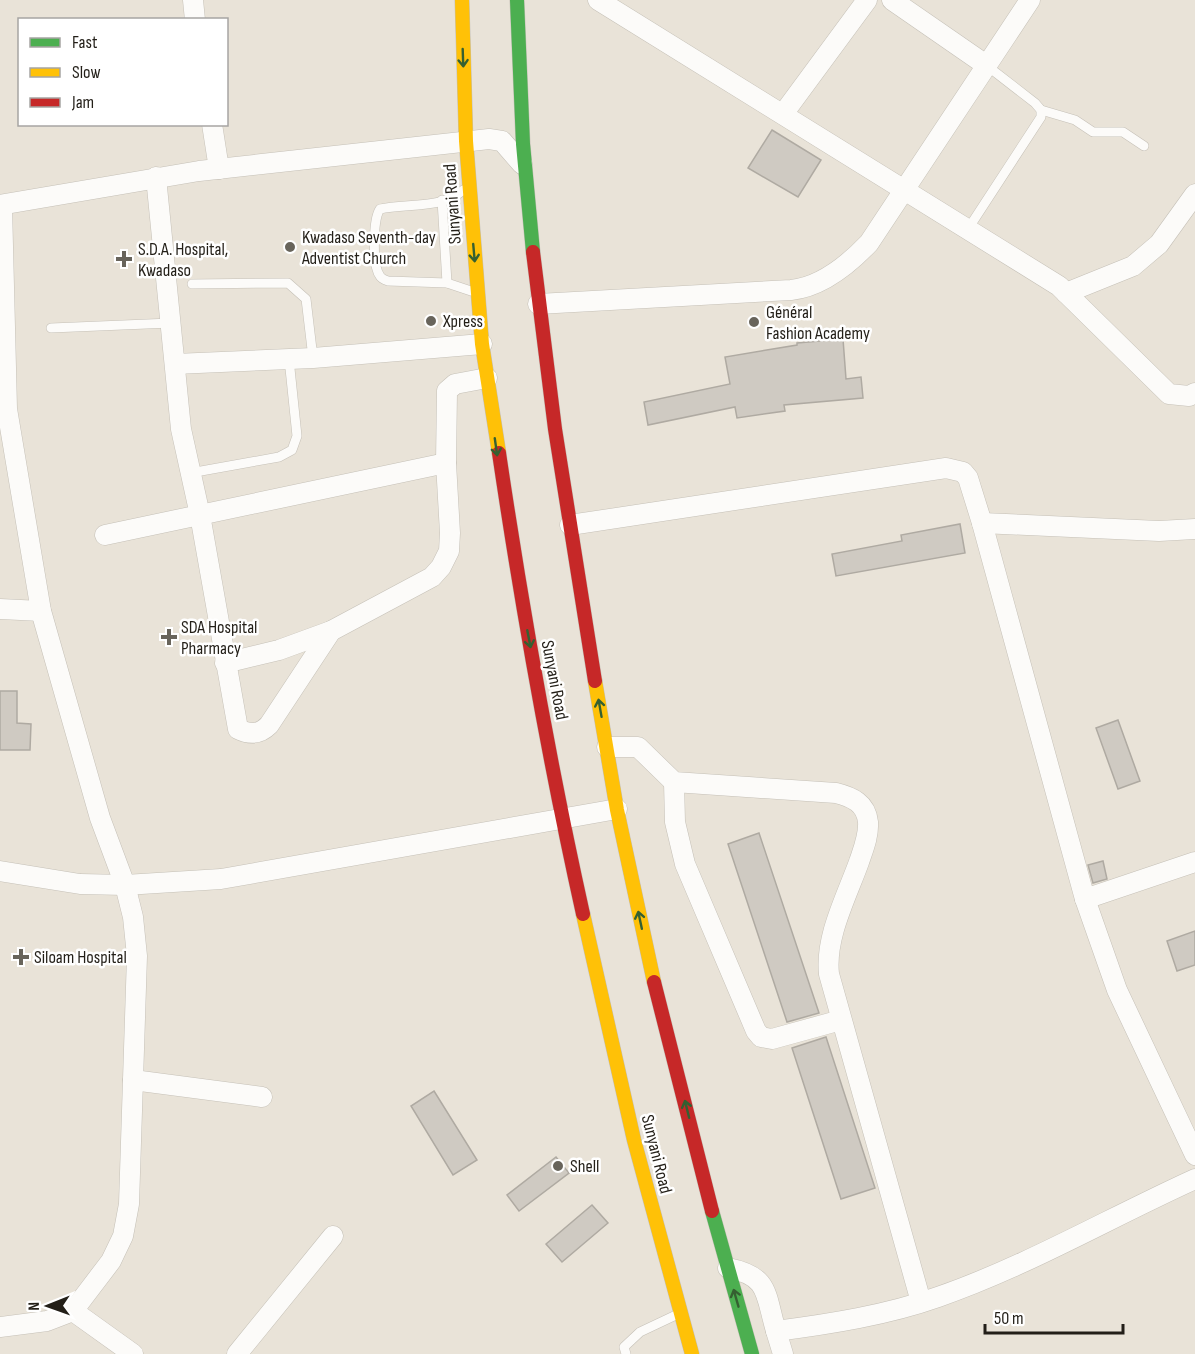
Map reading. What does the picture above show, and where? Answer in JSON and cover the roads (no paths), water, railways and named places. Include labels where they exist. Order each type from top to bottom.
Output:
[{"type":"main road","name":"Sunyani Road","points":[[462,0],[466,141],[482,344],[517,575],[562,820],[634,1140],[692,1354]]},
{"type":"main road","points":[[517,0],[522,164],[538,304],[570,525],[617,809],[651,970],[752,1354]]},
{"type":"street","points":[[193,0],[195,18]]},
{"type":"street","points":[[598,0],[905,189],[1066,293],[1169,394],[1189,396],[1195,393]]},
{"type":"street","points":[[783,114],[867,0]]},
{"type":"street","points":[[892,0],[986,65]]},
{"type":"street","points":[[538,304],[806,289],[816,284],[863,250],[1030,0]]},
{"type":"street","points":[[212,126],[219,169]]},
{"type":"street","points":[[0,1327],[47,1321],[73,1311],[111,1261],[123,1236],[129,1204],[137,956],[133,917],[126,885],[100,818],[40,611],[7,409],[1,271],[1,206],[156,177],[489,139],[502,141],[522,164]]},
{"type":"street","points":[[156,177],[181,429],[200,515],[238,729],[246,733],[262,732],[331,631]]},
{"type":"street","points":[[1066,293],[1133,266],[1160,244],[1195,194]]},
{"type":"street","points":[[175,364],[313,358],[482,344]]},
{"type":"street","points":[[225,663],[279,650],[331,631],[432,577],[441,567],[448,552],[450,532],[446,464],[447,391],[455,384],[487,378]]},
{"type":"street","points":[[105,535],[446,464]]},
{"type":"street","points":[[570,525],[946,468],[963,472],[968,478],[982,523],[1085,899],[1117,990],[1195,1155]]},
{"type":"street","points":[[982,523],[1159,531],[1195,528]]},
{"type":"street","points":[[0,609],[40,611]]},
{"type":"street","points":[[607,747],[638,747],[674,782],[836,793],[853,797],[862,805],[868,821],[866,842],[829,945],[827,959],[841,1020],[921,1302]]},
{"type":"street","points":[[674,782],[675,822],[688,872],[756,1031],[762,1037],[772,1039],[841,1020]]},
{"type":"street","points":[[0,871],[80,884],[126,885],[247,876],[617,809]]},
{"type":"street","points":[[1085,899],[1195,862]]},
{"type":"street","points":[[133,1080],[262,1097]]},
{"type":"street","points":[[776,1331],[828,1323],[921,1302],[1013,1268],[1195,1179]]},
{"type":"street","points":[[237,1354],[333,1236]]},
{"type":"street","points":[[728,1268],[747,1272],[761,1282],[783,1354]]},
{"type":"street","points":[[73,1311],[133,1354]]},
{"type":"lane","points":[[986,65],[1041,110],[1075,120],[1093,132],[1123,132],[1144,146]]},
{"type":"lane","points":[[968,229],[1039,124],[1041,110]]},
{"type":"lane","points":[[469,182],[461,192],[442,200],[381,209],[375,222],[377,268],[380,277],[388,281],[447,283],[467,288],[478,296]]},
{"type":"lane","points":[[442,200],[447,283]]},
{"type":"lane","points":[[192,284],[288,283],[306,300],[313,358]]},
{"type":"lane","points":[[51,328],[171,323]]},
{"type":"lane","points":[[190,473],[279,457],[292,450],[297,436],[289,359]]},
{"type":"lane","points":[[626,1354],[624,1347],[640,1332],[681,1313]]},
{"type":"place","name":"Kwadaso Seventh-day Adventist Church","points":[[290,247]]},
{"type":"place","name":"S.D.A. Hospital, Kwadaso","points":[[124,259]]},
{"type":"place","name":"Xpress","points":[[431,321]]},
{"type":"place","name":"Général Fashion Academy","points":[[754,322]]},
{"type":"place","name":"SDA Hospital Pharmacy","points":[[169,637]]},
{"type":"place","name":"Siloam Hospital","points":[[21,957]]},
{"type":"place","name":"Shell","points":[[558,1166]]}]
